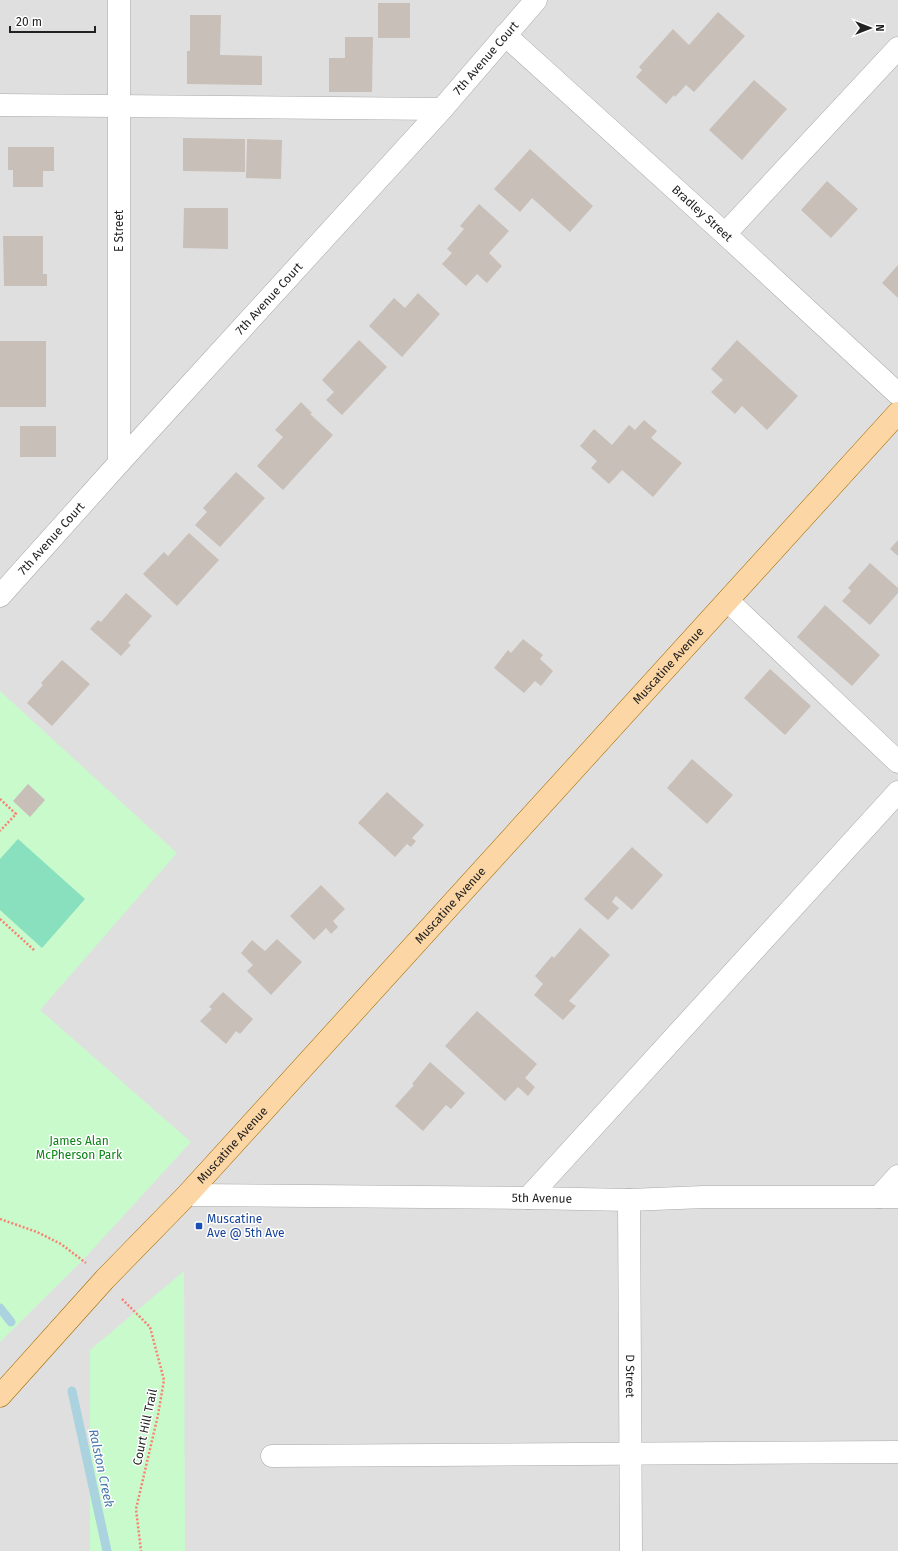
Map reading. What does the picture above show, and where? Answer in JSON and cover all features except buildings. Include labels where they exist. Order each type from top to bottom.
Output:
[{"type":"main road","name":"Muscatine Avenue","points":[[0,1396],[105,1279],[187,1195],[898,413]]},
{"type":"street","name":"E Street","points":[[119,463],[120,0]]},
{"type":"street","name":"7th Avenue Court","points":[[3,589],[442,109],[536,0]]},
{"type":"street","name":"Bradley Street","points":[[505,35],[725,234],[898,394]]},
{"type":"street","points":[[725,234],[898,48]]},
{"type":"street","points":[[0,105],[442,109]]},
{"type":"street","points":[[728,600],[898,762]]},
{"type":"street","points":[[528,1198],[898,792]]},
{"type":"street","points":[[889,1197],[898,1176]]},
{"type":"street","name":"5th Avenue","points":[[187,1195],[629,1200],[704,1197],[889,1197]]},
{"type":"street","name":"D Street","points":[[629,1200],[631,1551]]},
{"type":"street","points":[[272,1456],[898,1452]]},
{"type":"path","points":[[0,799],[16,814],[0,831]]},
{"type":"path","points":[[0,919],[34,950]]},
{"type":"path","name":"Court Hill Trail","points":[[0,1219],[37,1232],[61,1244],[105,1279],[150,1327],[164,1380],[158,1415],[136,1509],[141,1551]]},
{"type":"shaded area","points":[[0,0],[898,0],[898,1551],[0,1551]]},
{"type":"green space","name":"James Alan McPherson Park","points":[[0,691],[177,853],[40,1010],[191,1142],[82,1261],[0,1342]]},
{"type":"green space","points":[[18,839],[85,899],[42,948],[0,910],[0,859]]},
{"type":"green space","points":[[184,1271],[185,1551],[90,1551],[90,1350]]},
{"type":"waterway","name":"Ralston Creek","points":[[0,1308],[11,1322]]},
{"type":"waterway","name":"Ralston Creek","points":[[72,1391],[107,1551]]},
{"type":"place","name":"Muscatine Ave @ 5th Ave","points":[[199,1226]]}]
